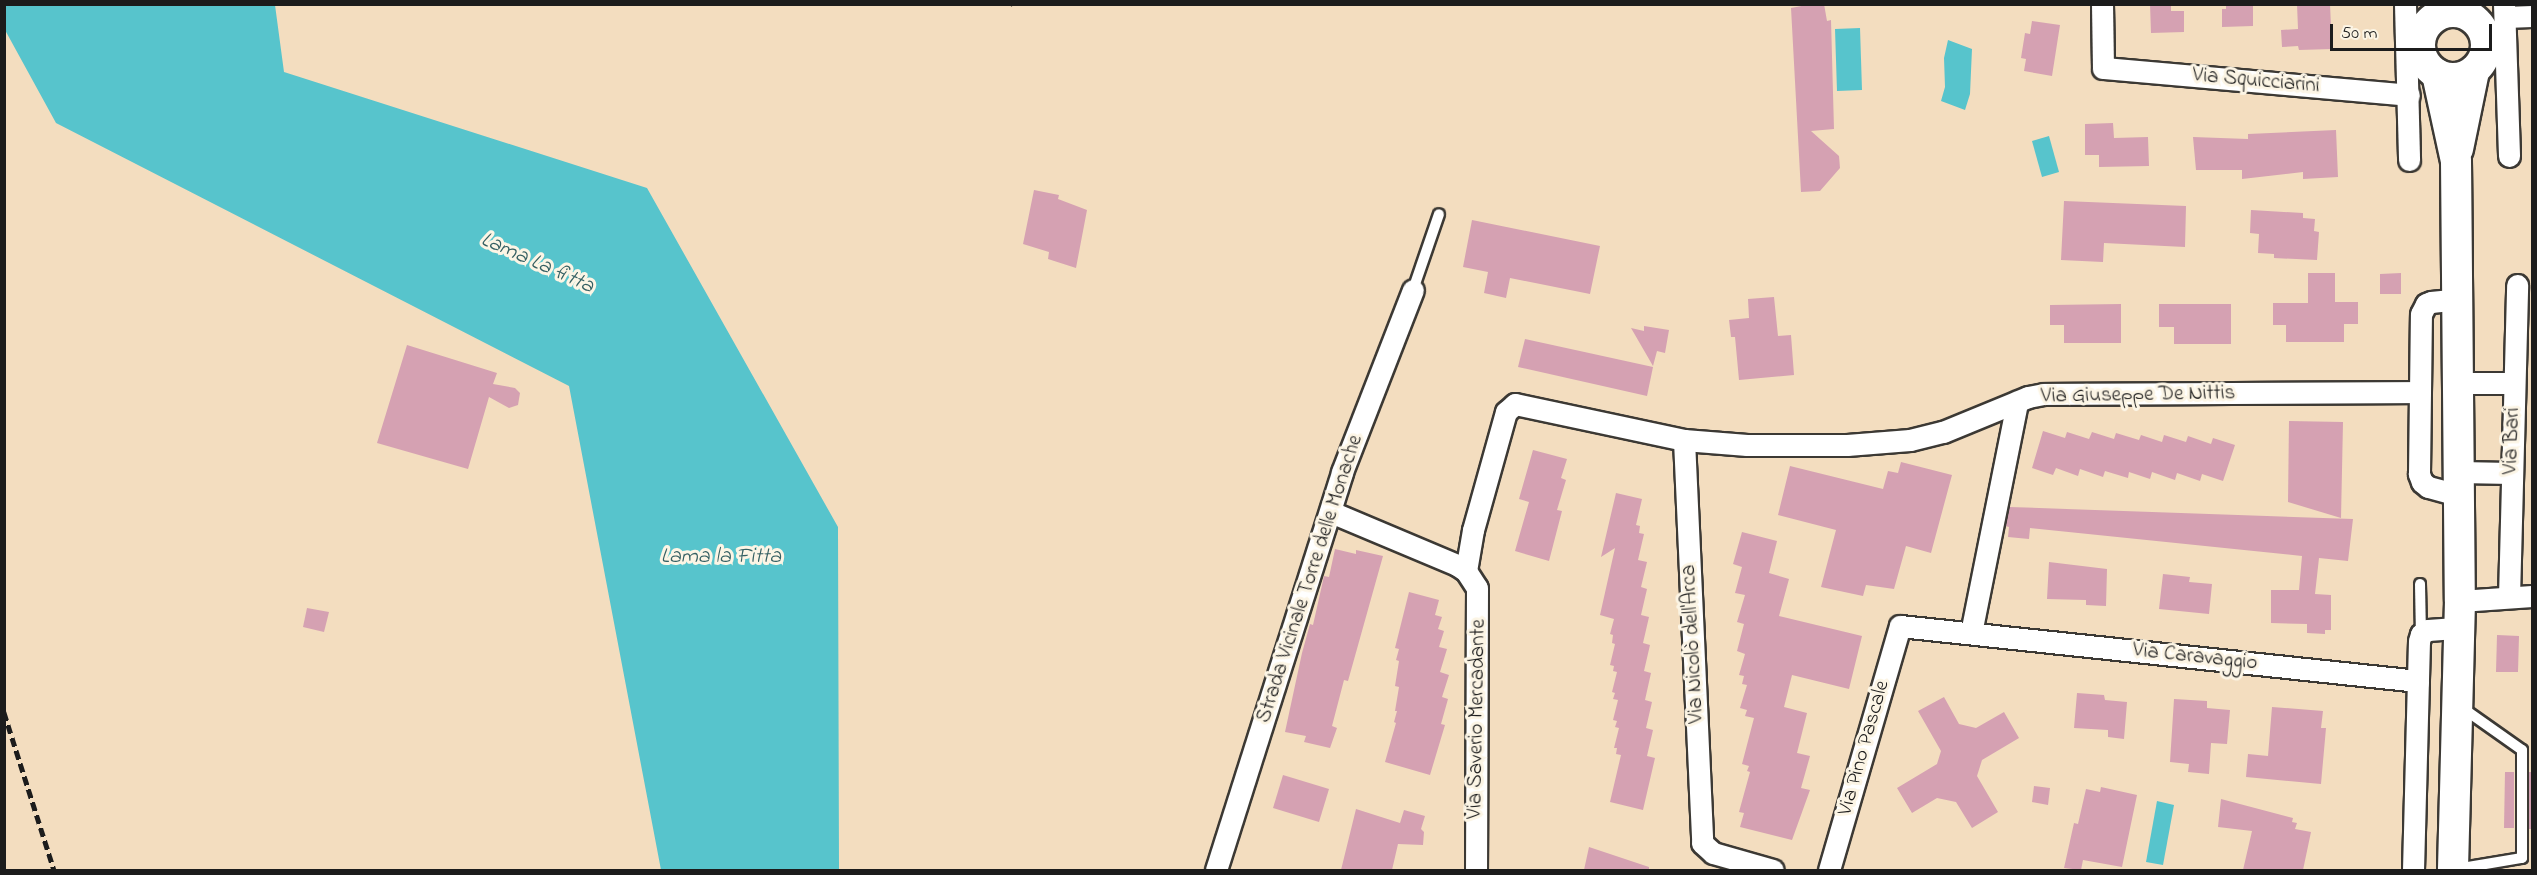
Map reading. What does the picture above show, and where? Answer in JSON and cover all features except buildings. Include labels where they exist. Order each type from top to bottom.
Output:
[{"type":"main road","points":[[2469,11],[2484,34],[2496,44],[2474,70],[2456,78],[2437,74],[2428,67],[2413,48],[2434,12],[2469,11]]},
{"type":"main road","points":[[2456,161],[2474,70]]},
{"type":"main road","points":[[2437,74],[2456,161],[2460,383],[2459,615],[2453,870]]},
{"type":"street","name":"Via Squicciarini","points":[[2102,4],[2103,68],[2409,95]]},
{"type":"street","points":[[2405,4],[2413,48],[2409,95],[2409,159]]},
{"type":"street","points":[[2509,156],[2496,44],[2505,11],[2532,16]]},
{"type":"street","name":"Via Bari","points":[[2509,597],[2511,473],[2523,405],[2514,383],[2517,285]]},
{"type":"street","name":"Strada Vicinale Torre delle Monache","points":[[1216,870],[1354,439],[1413,290]]},
{"type":"street","points":[[2458,299],[2431,302],[2423,309],[2419,474],[2422,482],[2428,487],[2511,473]]},
{"type":"street","points":[[2460,383],[2514,383]]},
{"type":"street","name":"Via Giuseppe De Nittis","points":[[1683,440],[1747,445],[1864,444],[1910,440],[1975,421],[2036,396],[2063,393],[2420,392]]},
{"type":"street","points":[[1971,633],[2017,402]]},
{"type":"street","points":[[1331,512],[1466,571],[1473,530],[1506,412],[1510,407],[1522,404],[1683,440]]},
{"type":"street","name":"Via Nicolò dell'Arca","points":[[1683,440],[1701,837],[1705,848],[1713,853],[1773,870]]},
{"type":"street","name":"Via Saverio Mercadante","points":[[1466,571],[1477,588],[1479,597],[1476,870]]},
{"type":"street","points":[[2413,870],[2421,634],[2459,615],[2509,597],[2532,596]]},
{"type":"street","name":"Via Caravaggio","points":[[1900,626],[2418,681]]},
{"type":"street","name":"Via Pino Pascale","points":[[1829,870],[1900,626]]},
{"type":"lane","points":[[1413,290],[1439,214]]},
{"type":"lane","points":[[2420,584],[2421,634]]},
{"type":"lane","points":[[2453,870],[2522,858],[2522,750],[2457,704]]},
{"type":"water","name":"Lama la Fitta","points":[[4,5],[275,5],[284,72],[647,188],[838,527],[839,870],[661,870],[569,386],[56,123],[5,30]]},
{"type":"water","points":[[1860,28],[1862,90],[1837,91],[1835,29]]},
{"type":"water","points":[[1948,40],[1972,49],[1970,94],[1965,110],[1941,101],[1945,87],[1944,58]]},
{"type":"water","points":[[2049,136],[2059,172],[2042,177],[2032,141]]},
{"type":"water","points":[[2157,801],[2174,805],[2163,865],[2146,862]]},
{"type":"railway","points":[[4,712],[54,870]]},
{"type":"water label","name":"Lama La fitta","points":[[537,264]]}]
